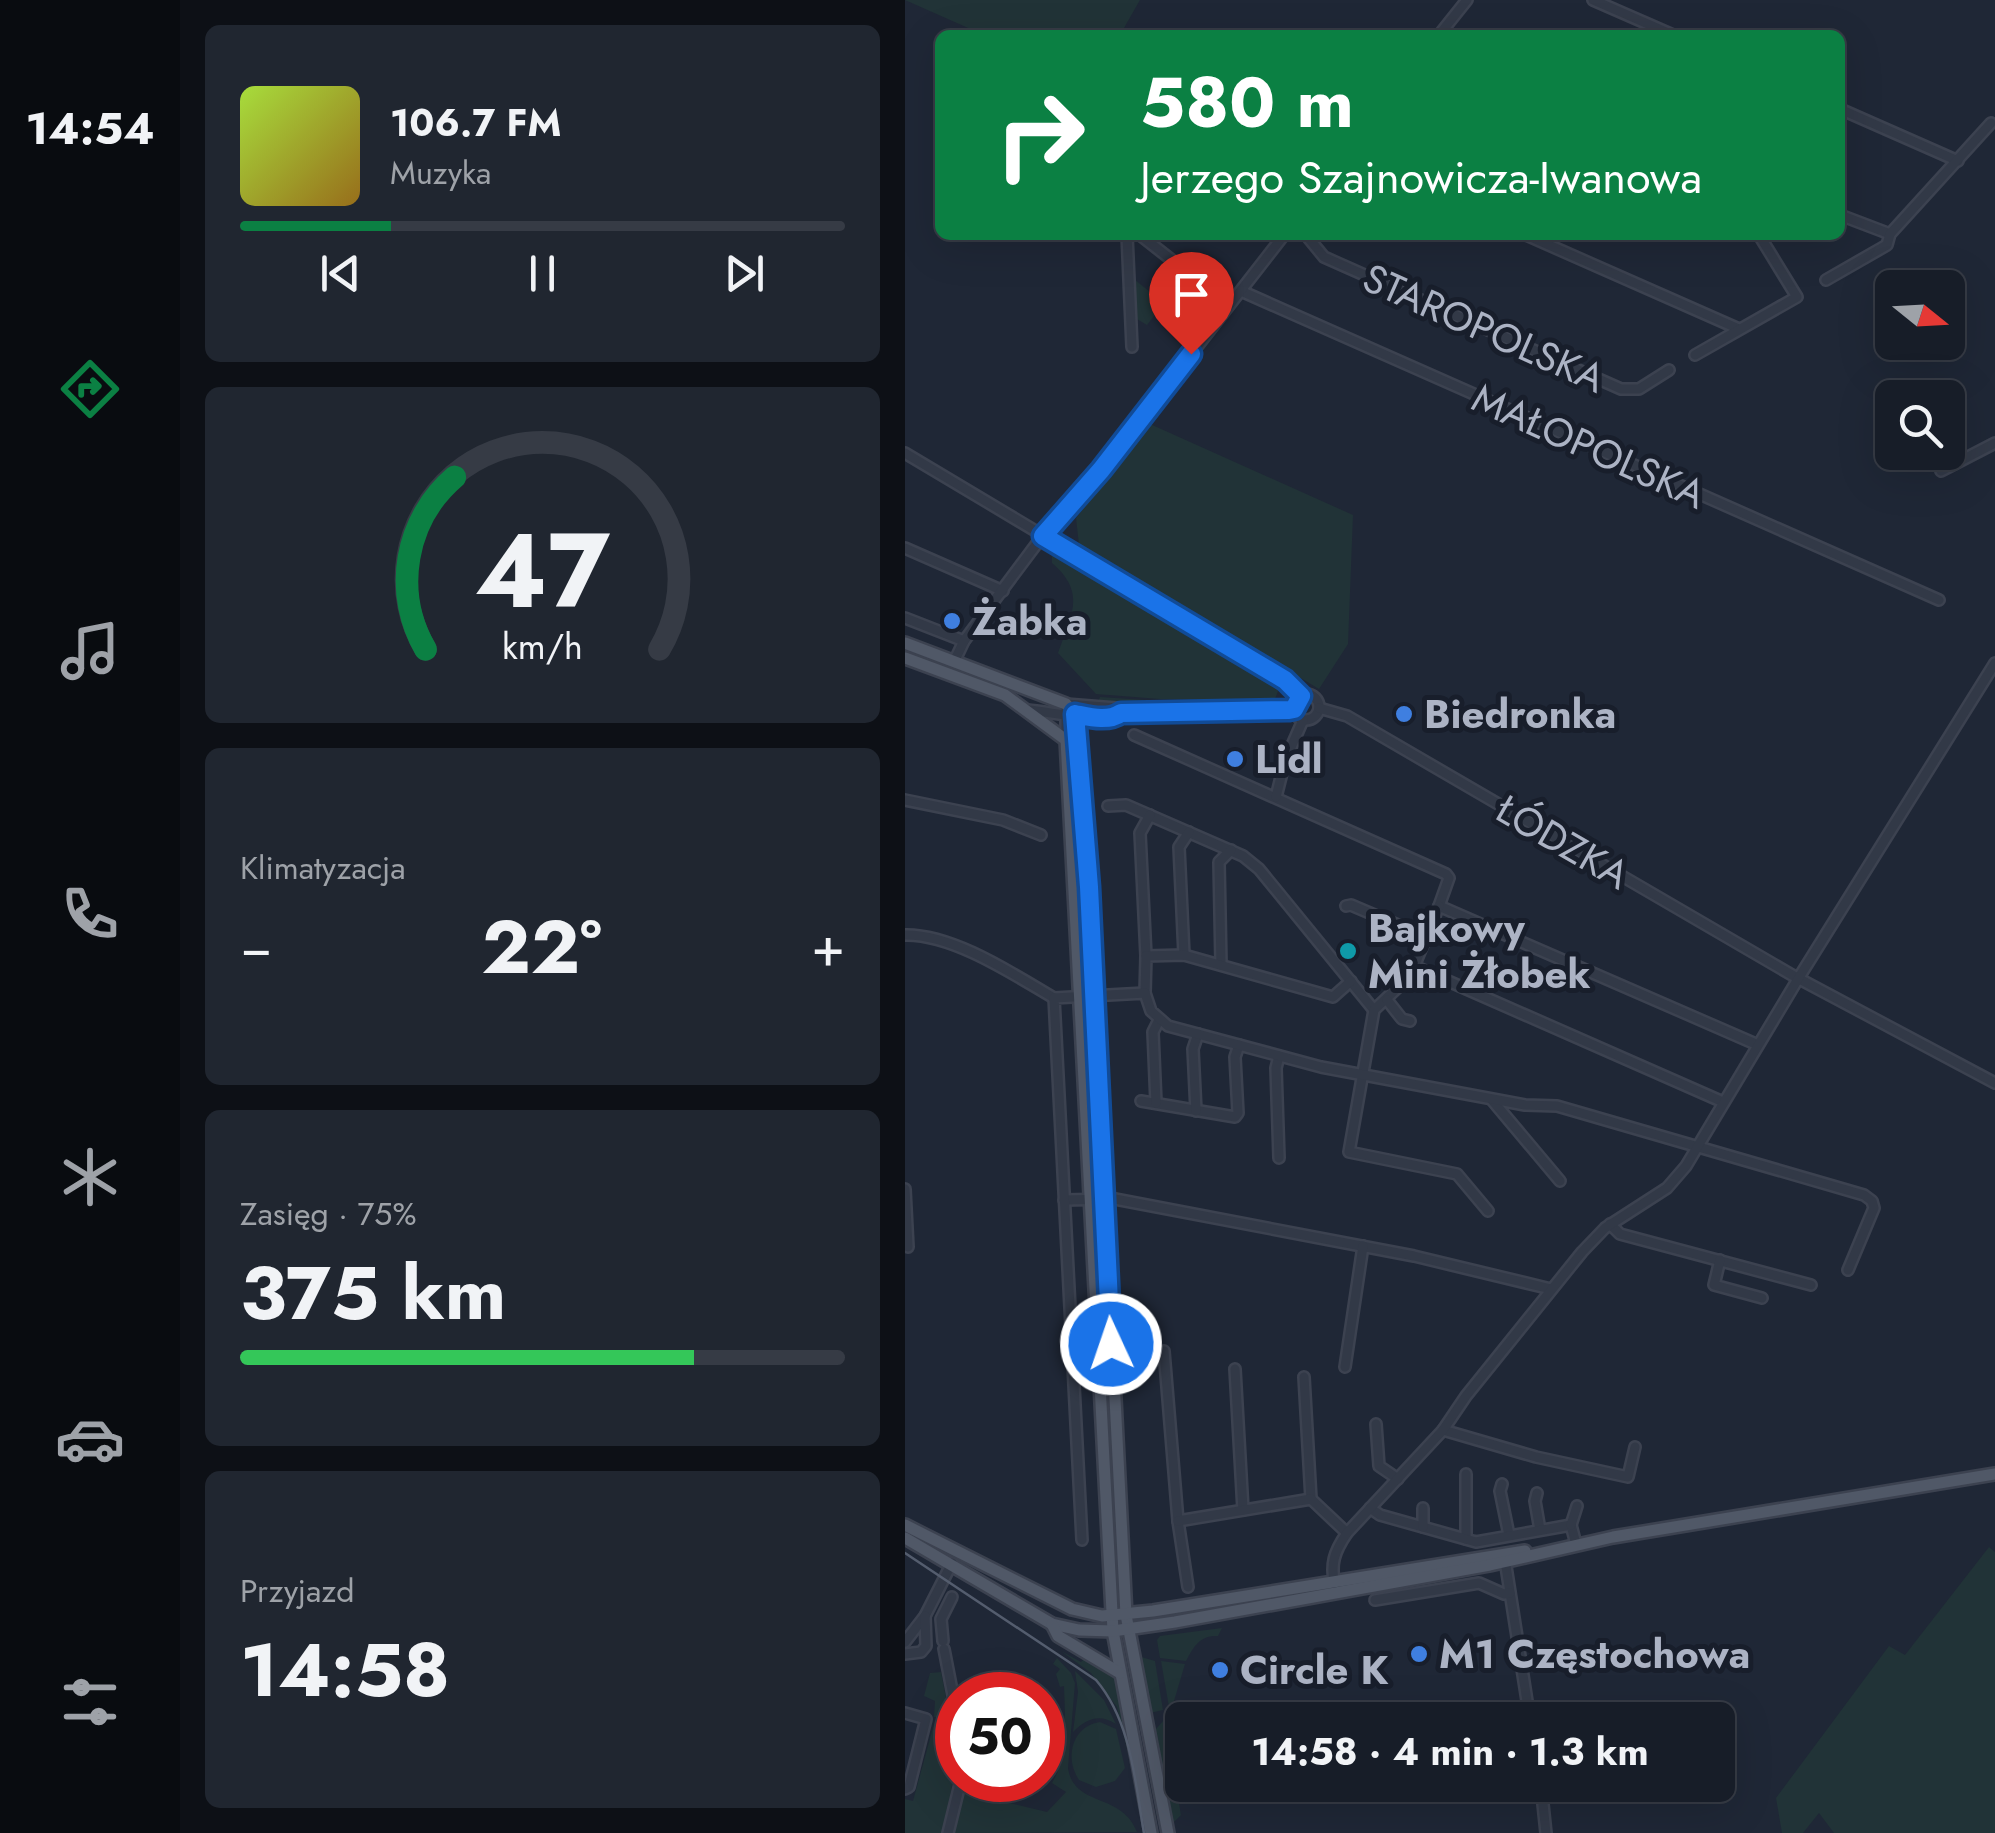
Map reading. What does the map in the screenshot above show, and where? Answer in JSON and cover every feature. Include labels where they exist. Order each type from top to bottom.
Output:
[{"type":"main road","points":[[905,643],[1069,710],[1087,996],[1089,1199],[1100,1426],[1120,1616],[1128,1630],[1168,1833]]},
{"type":"main road","points":[[905,658],[1005,695],[1066,740],[1103,1198],[1120,1616],[1113,1630],[1151,1833]]},
{"type":"main road","points":[[905,1538],[1052,1624],[1079,1630],[1128,1630],[1576,1544],[1995,1474]]},
{"type":"main road","points":[[905,1524],[1073,1609],[1120,1616],[1335,1588]]},
{"type":"main road","points":[[1052,1624],[1058,1636],[1120,1673]]},
{"type":"street","points":[[1443,30],[1467,0]]},
{"type":"street","points":[[1593,0],[1662,30]]},
{"type":"street","points":[[1845,111],[1958,161]]},
{"type":"street","points":[[1826,280],[1887,245],[1890,234],[1991,123]]},
{"type":"street","points":[[1845,217],[1890,234]]},
{"type":"street","points":[[1127,240],[1132,347]]},
{"type":"street","points":[[1145,240],[1229,305]]},
{"type":"street","points":[[954,662],[964,641],[1043,536],[1101,470],[1280,240]]},
{"type":"street","name":"STAROPOLSKA","points":[[1310,240],[1324,257],[1621,389],[1639,389],[1669,370]]},
{"type":"street","points":[[1537,240],[1739,329]]},
{"type":"street","points":[[1695,355],[1797,297],[1762,240]]},
{"type":"street","name":"MAŁOPOLSKA","points":[[1241,291],[1939,600]]},
{"type":"street","points":[[1941,471],[1995,443]]},
{"type":"street","points":[[905,453],[1285,680],[1301,696],[1314,697],[1319,708],[1314,718],[1303,720]]},
{"type":"street","points":[[905,548],[1003,591]]},
{"type":"street","points":[[905,618],[964,641]]},
{"type":"street","points":[[1335,1588],[1331,1566],[1335,1550],[1347,1533],[1443,1430],[1551,1290],[1610,1224],[1678,1178],[1995,663]]},
{"type":"street","points":[[1294,709],[1301,696]]},
{"type":"street","name":"ŁÓDZKA","points":[[1319,708],[1347,716],[1801,980],[1995,1083]]},
{"type":"street","points":[[1028,710],[1069,710],[1095,718],[1121,713],[1294,709]]},
{"type":"street","points":[[1294,709],[1303,720]]},
{"type":"street","points":[[1066,740],[1069,710]]},
{"type":"street","points":[[1276,797],[1285,761],[1303,720]]},
{"type":"street","points":[[1134,735],[1449,878],[1410,976],[1374,1010],[1349,1152],[1457,1174],[1488,1210]]},
{"type":"street","points":[[905,800],[1003,820],[1041,834]]},
{"type":"street","points":[[1108,806],[1126,805],[1150,815],[1231,850],[1259,869],[1374,1010]]},
{"type":"street","points":[[1150,815],[1141,832],[1145,994],[1159,1020],[1198,1034],[1361,1075],[1492,1100],[1557,1106],[1617,1121],[1869,1198],[1875,1208],[1848,1270]]},
{"type":"street","points":[[1184,955],[1179,847],[1189,832]]},
{"type":"street","points":[[1221,965],[1219,862],[1231,850]]},
{"type":"street","points":[[1347,906],[1426,937]]},
{"type":"street","points":[[1439,906],[1757,1046]]},
{"type":"street","points":[[905,935],[927,935],[1004,969],[1054,998],[1145,994]]},
{"type":"street","points":[[1146,956],[1184,955],[1333,997],[1351,981]]},
{"type":"street","points":[[1414,966],[1723,1102]]},
{"type":"street","points":[[1054,998],[1082,1540]]},
{"type":"street","points":[[1387,1000],[1402,1019],[1409,1021]]},
{"type":"street","points":[[1156,1103],[1153,1032],[1159,1020]]},
{"type":"street","points":[[1196,1112],[1193,1048],[1198,1034]]},
{"type":"street","points":[[1141,1101],[1230,1119],[1238,1113],[1235,1057],[1239,1045]]},
{"type":"street","points":[[1279,1056],[1279,1158]]},
{"type":"street","points":[[1492,1100],[1560,1182]]},
{"type":"street","points":[[905,1189],[909,1247]]},
{"type":"street","points":[[1064,1200],[1103,1198],[1363,1246],[1551,1290]]},
{"type":"street","points":[[1610,1224],[1620,1234],[1811,1285]]},
{"type":"street","points":[[1345,1368],[1363,1246]]},
{"type":"street","points":[[1720,1260],[1714,1285],[1762,1298]]},
{"type":"street","points":[[1164,1351],[1177,1521],[1188,1587]]},
{"type":"street","points":[[1235,1369],[1243,1510]]},
{"type":"street","points":[[1304,1378],[1311,1499],[1347,1533]]},
{"type":"street","points":[[1376,1424],[1379,1466],[1398,1478]]},
{"type":"street","points":[[1078,1428],[1100,1426]]},
{"type":"street","points":[[1443,1430],[1628,1478],[1635,1447]]},
{"type":"street","points":[[1465,1474],[1466,1539]]},
{"type":"street","points":[[1502,1484],[1509,1535]]},
{"type":"street","points":[[1537,1493],[1541,1530]]},
{"type":"street","points":[[1177,1521],[1311,1499]]},
{"type":"street","points":[[1576,1544],[1571,1526],[1577,1506]]},
{"type":"street","points":[[1370,1508],[1380,1516],[1476,1542],[1571,1526]]},
{"type":"street","points":[[1423,1508],[1423,1527]]},
{"type":"street","points":[[925,1616],[924,1650],[909,1653],[909,1639],[958,1552]]},
{"type":"street","points":[[1505,1558],[1527,1702]]},
{"type":"street","points":[[1375,1600],[1479,1583],[1503,1594],[1510,1593]]},
{"type":"street","points":[[948,1672],[941,1619],[952,1596]]},
{"type":"street","points":[[909,1639],[925,1639]]},
{"type":"street","points":[[905,1713],[926,1719],[909,1787],[905,1789]]},
{"type":"street","points":[[947,1833],[955,1802]]},
{"type":"street","points":[[1543,1802],[1547,1833]]},
{"type":"shaded area","points":[[905,0],[1140,0],[1123,30],[973,30]]},
{"type":"shaded area","points":[[1135,280],[1164,303],[1147,325],[1137,319]]},
{"type":"shaded area","points":[[1150,424],[1353,515],[1348,644],[1319,689],[1079,545],[1076,518]]},
{"type":"shaded area","points":[[1052,552],[1280,686],[1275,699],[1160,699],[1096,694],[1058,653],[1071,616],[1073,595],[1070,584],[1052,563]]},
{"type":"shaded area","points":[[1100,697],[1272,701],[1273,706],[1167,707],[1098,702]]},
{"type":"shaded area","points":[[1101,1308],[1121,1588],[1117,1588],[1108,1475]]},
{"type":"shaded area","points":[[1989,1547],[1995,1552],[1995,1833],[1834,1833],[1819,1813],[1803,1833],[1782,1833],[1776,1798],[1889,1646],[1905,1655]]},
{"type":"shaded area","points":[[1222,1628],[1218,1636],[1198,1642],[1186,1661],[1160,1658],[1160,1636]]},
{"type":"shaded area","points":[[1061,1651],[1081,1662],[1087,1656],[1115,1675],[1147,1833],[1117,1707],[1091,1673]]},
{"type":"shaded area","points":[[1138,1656],[1155,1661],[1163,1710],[1150,1713]]},
{"type":"shaded area","points":[[1057,1658],[1075,1683],[1068,1768],[1072,1781],[1079,1789],[1121,1811],[1137,1832],[952,1833],[960,1802],[1005,1802],[1047,1812],[1056,1802],[1065,1802],[1065,1672],[1058,1672],[1060,1669],[1053,1664]]},
{"type":"shaded area","points":[[1161,1661],[1185,1664],[1174,1701],[1168,1702]]},
{"type":"shaded area","points":[[1075,1671],[1104,1700],[1116,1724],[1093,1719],[1073,1732],[1078,1692]]},
{"type":"shaded area","points":[[930,1673],[935,1673],[935,1701],[924,1696]]},
{"type":"shaded area","points":[[1165,1719],[1165,1785],[1155,1730]]},
{"type":"shaded area","points":[[1100,1722],[1116,1729],[1125,1768],[1115,1781],[1096,1787],[1079,1780],[1072,1753],[1077,1736]]},
{"type":"shaded area","points":[[934,1724],[935,1802],[949,1802],[942,1833],[905,1833],[905,1799],[913,1801]]},
{"type":"shaded area","points":[[1168,1802],[1179,1802],[1181,1815],[1172,1824]]},
{"type":"tram line","points":[[905,1553],[1096,1680],[1108,1696],[1124,1733],[1144,1833]]},
{"type":"place","name":"Żabka","points":[[952,621]]},
{"type":"place","name":"Biedronka","points":[[1404,714]]},
{"type":"place","name":"Lidl","points":[[1235,759]]},
{"type":"place","name":"Bajkowy Mini Żłobek","points":[[1348,951]]},
{"type":"place","name":"M1 Częstochowa","points":[[1419,1654]]},
{"type":"place","name":"Circle K","points":[[1220,1670]]},
{"type":"route","points":[[1111,1344],[1089,887],[1075,714],[1095,718],[1121,713],[1289,710],[1294,709],[1301,696],[1285,680],[1043,536],[1101,470],[1191,354]]}]
